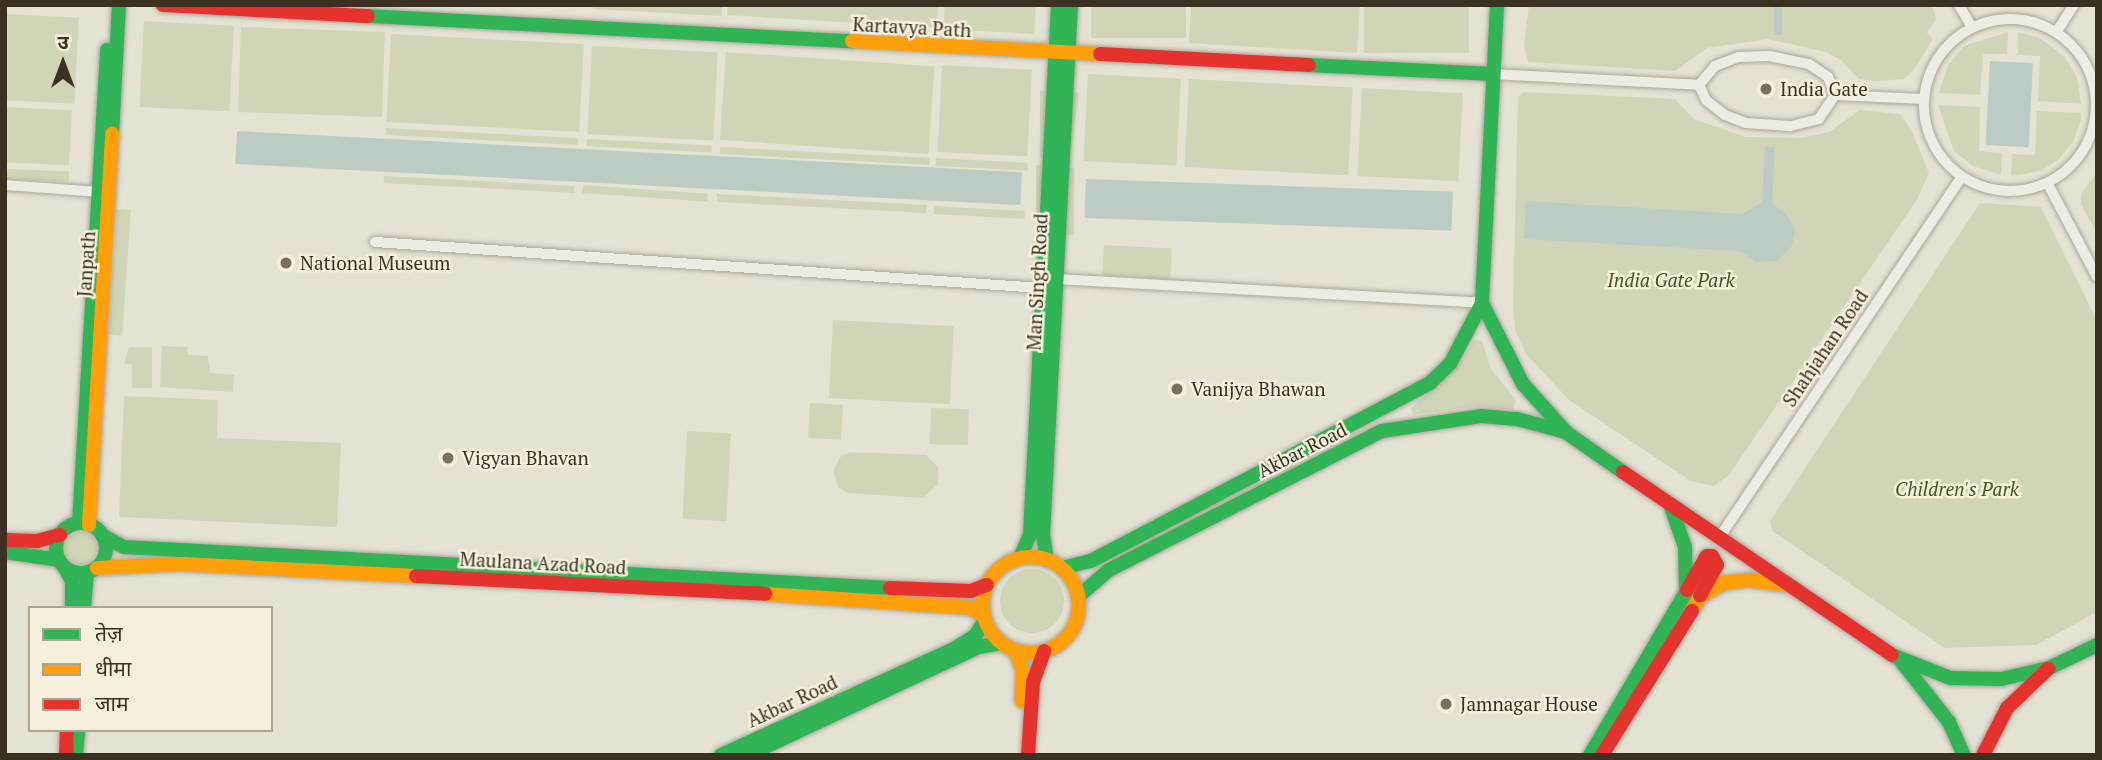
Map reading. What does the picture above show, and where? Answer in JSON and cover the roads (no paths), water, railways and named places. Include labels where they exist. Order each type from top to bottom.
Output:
[{"type":"main road","name":"Janpath","points":[[84,524],[98,192],[110,5]]},
{"type":"main road","name":"Janpath","points":[[84,524],[119,5]]},
{"type":"main road","name":"Kartavya Path","points":[[163,5],[1062,55],[1492,75]]},
{"type":"main road","name":"Man Singh Road","points":[[1047,560],[1042,536],[1056,279],[1062,55],[1058,5]]},
{"type":"main road","name":"Man Singh Road","points":[[1020,558],[1030,534],[1042,288],[1062,55],[1072,5]]},
{"type":"main road","points":[[1497,5],[1482,303],[1523,384],[1567,433],[1671,507],[1901,661],[1950,678],[2001,679],[2049,668],[2097,645]]},
{"type":"main road","name":"Akbar Road","points":[[1062,568],[1091,561],[1393,406],[1450,364],[1482,303]]},
{"type":"main road","points":[[1393,406],[1403,427]]},
{"type":"main road","name":"Akbar Road","points":[[1078,597],[1109,570],[1382,431],[1481,416],[1517,419],[1567,433]]},
{"type":"main road","points":[[1671,507],[1685,547],[1693,594]]},
{"type":"main road","points":[[5,540],[37,541],[60,535],[84,524],[102,535],[106,552],[92,570],[84,606]]},
{"type":"main road","points":[[60,535],[62,564],[72,582],[72,606]]},
{"type":"main road","name":"Maulana Azad Road","points":[[102,535],[124,547],[229,554],[925,590],[971,591],[986,585]]},
{"type":"main road","points":[[1602,755],[1724,542]]},
{"type":"main road","points":[[5,552],[92,570]]},
{"type":"main road","points":[[1020,558],[1047,560],[1062,568],[1078,597],[1075,624],[1057,645],[1042,651],[1015,650],[1001,643],[984,618],[986,585],[1000,568],[1020,558]]},
{"type":"main road","name":"Maulana Azad Road","points":[[92,570],[181,564],[861,599],[972,608],[984,618]]},
{"type":"main road","points":[[1590,755],[1693,594],[1724,583],[1749,580],[1790,586]]},
{"type":"main road","name":"Akbar Road","points":[[721,755],[954,649],[975,636],[984,618]]},
{"type":"main road","name":"Akbar Road","points":[[748,755],[979,647],[1001,643]]},
{"type":"main road","points":[[1015,650],[1023,671],[1019,755]]},
{"type":"main road","points":[[1028,755],[1033,682],[1042,651]]},
{"type":"main road","points":[[1901,661],[1949,722],[1964,755]]},
{"type":"main road","points":[[1983,755],[2007,708],[2049,668]]},
{"type":"main road","points":[[66,755],[67,732]]},
{"type":"main road","points":[[76,755],[78,732]]},
{"type":"street","points":[[1959,5],[1971,26]]},
{"type":"street","points":[[2057,31],[2074,5]]},
{"type":"street","points":[[2013,21],[2057,31],[2089,74],[2096,110],[2089,144],[2077,164],[2048,184],[2006,189],[1961,178],[1946,163],[1933,139],[1923,99],[1935,62],[1971,26],[2013,21]]},
{"type":"street","points":[[1699,85],[1715,66],[1725,61],[1769,56],[1809,64],[1828,77],[1835,95]]},
{"type":"street","points":[[1492,75],[1699,85]]},
{"type":"street","points":[[1699,85],[1706,100],[1725,115],[1768,126],[1819,119],[1835,95]]},
{"type":"street","points":[[1835,95],[1923,99]]},
{"type":"street","name":"Shahjahan Road","points":[[1724,542],[1961,178]]},
{"type":"street","points":[[2048,184],[2097,277]]},
{"type":"street","points":[[5,186],[98,192]]},
{"type":"street","points":[[375,242],[1042,288]]},
{"type":"street","points":[[1056,279],[1482,303]]},
{"type":"place","name":"India Gate","points":[[1766,89]]},
{"type":"place","name":"National Museum","points":[[286,263]]},
{"type":"place","name":"Vanijya Bhawan","points":[[1177,389]]},
{"type":"place","name":"Vigyan Bhavan","points":[[448,458]]},
{"type":"place","name":"Jamnagar House","points":[[1446,704]]},
{"type":"park label","name":"India Gate Park","points":[[1671,280]]},
{"type":"park label","name":"Children's Park","points":[[1957,489]]}]
